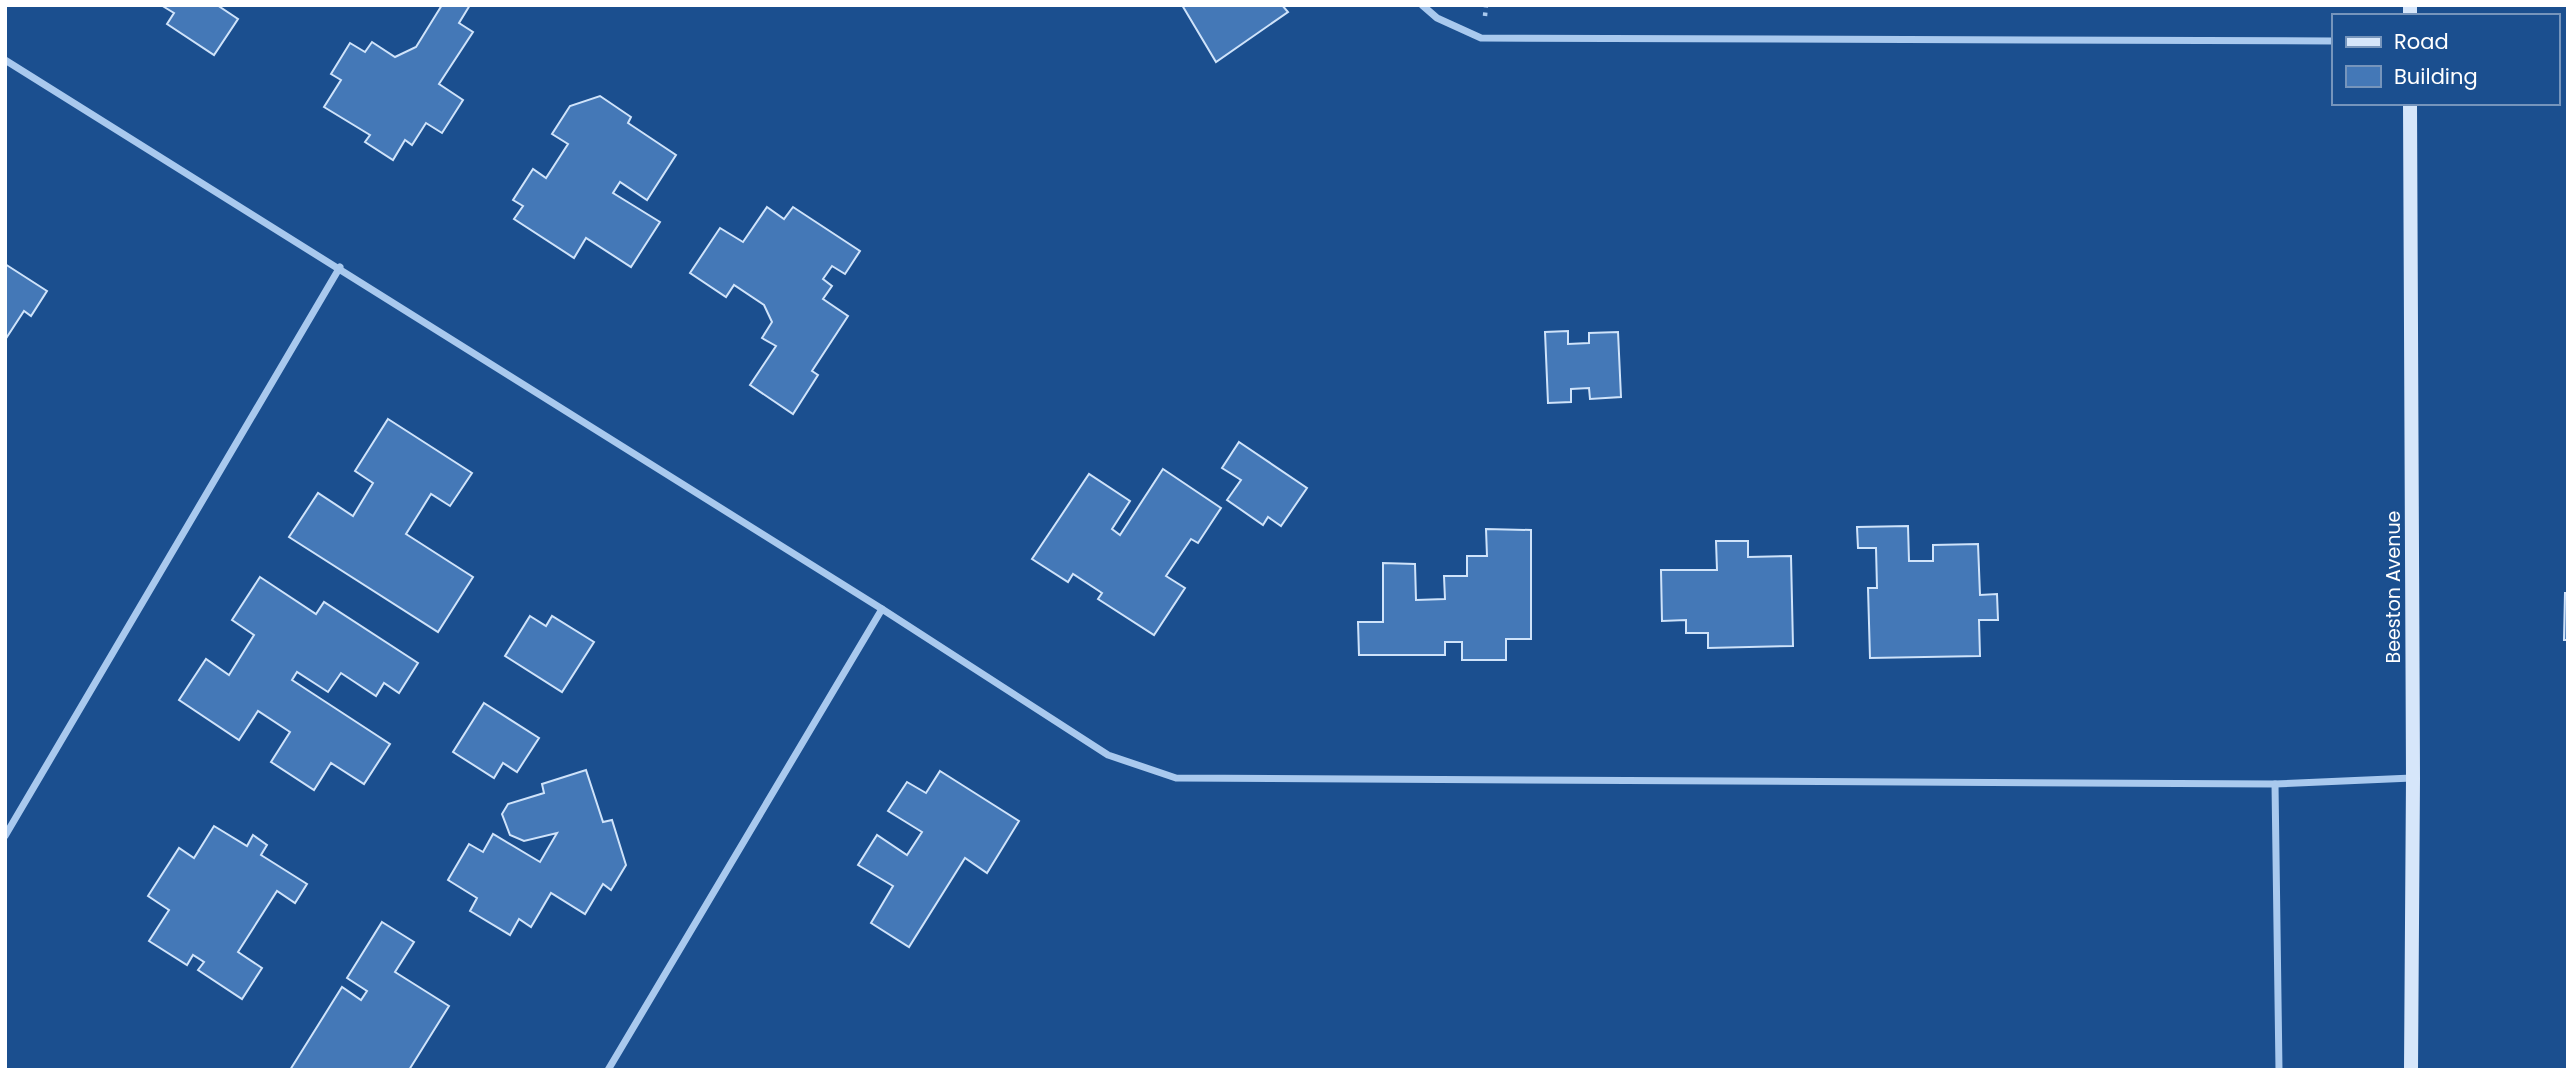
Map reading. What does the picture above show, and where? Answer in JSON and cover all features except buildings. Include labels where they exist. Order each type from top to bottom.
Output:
[{"type":"street","points":[[1422,5],[1437,18],[1481,38],[2332,41]]},
{"type":"street","points":[[5,60],[340,267],[1108,755],[1176,778],[2275,784],[2413,778]]},
{"type":"street","name":"Beeston Avenue","points":[[2410,105],[2412,1070]]},
{"type":"street","points":[[5,836],[340,267]]},
{"type":"street","points":[[608,1070],[882,609]]},
{"type":"street","points":[[2275,784],[2279,1070]]}]
